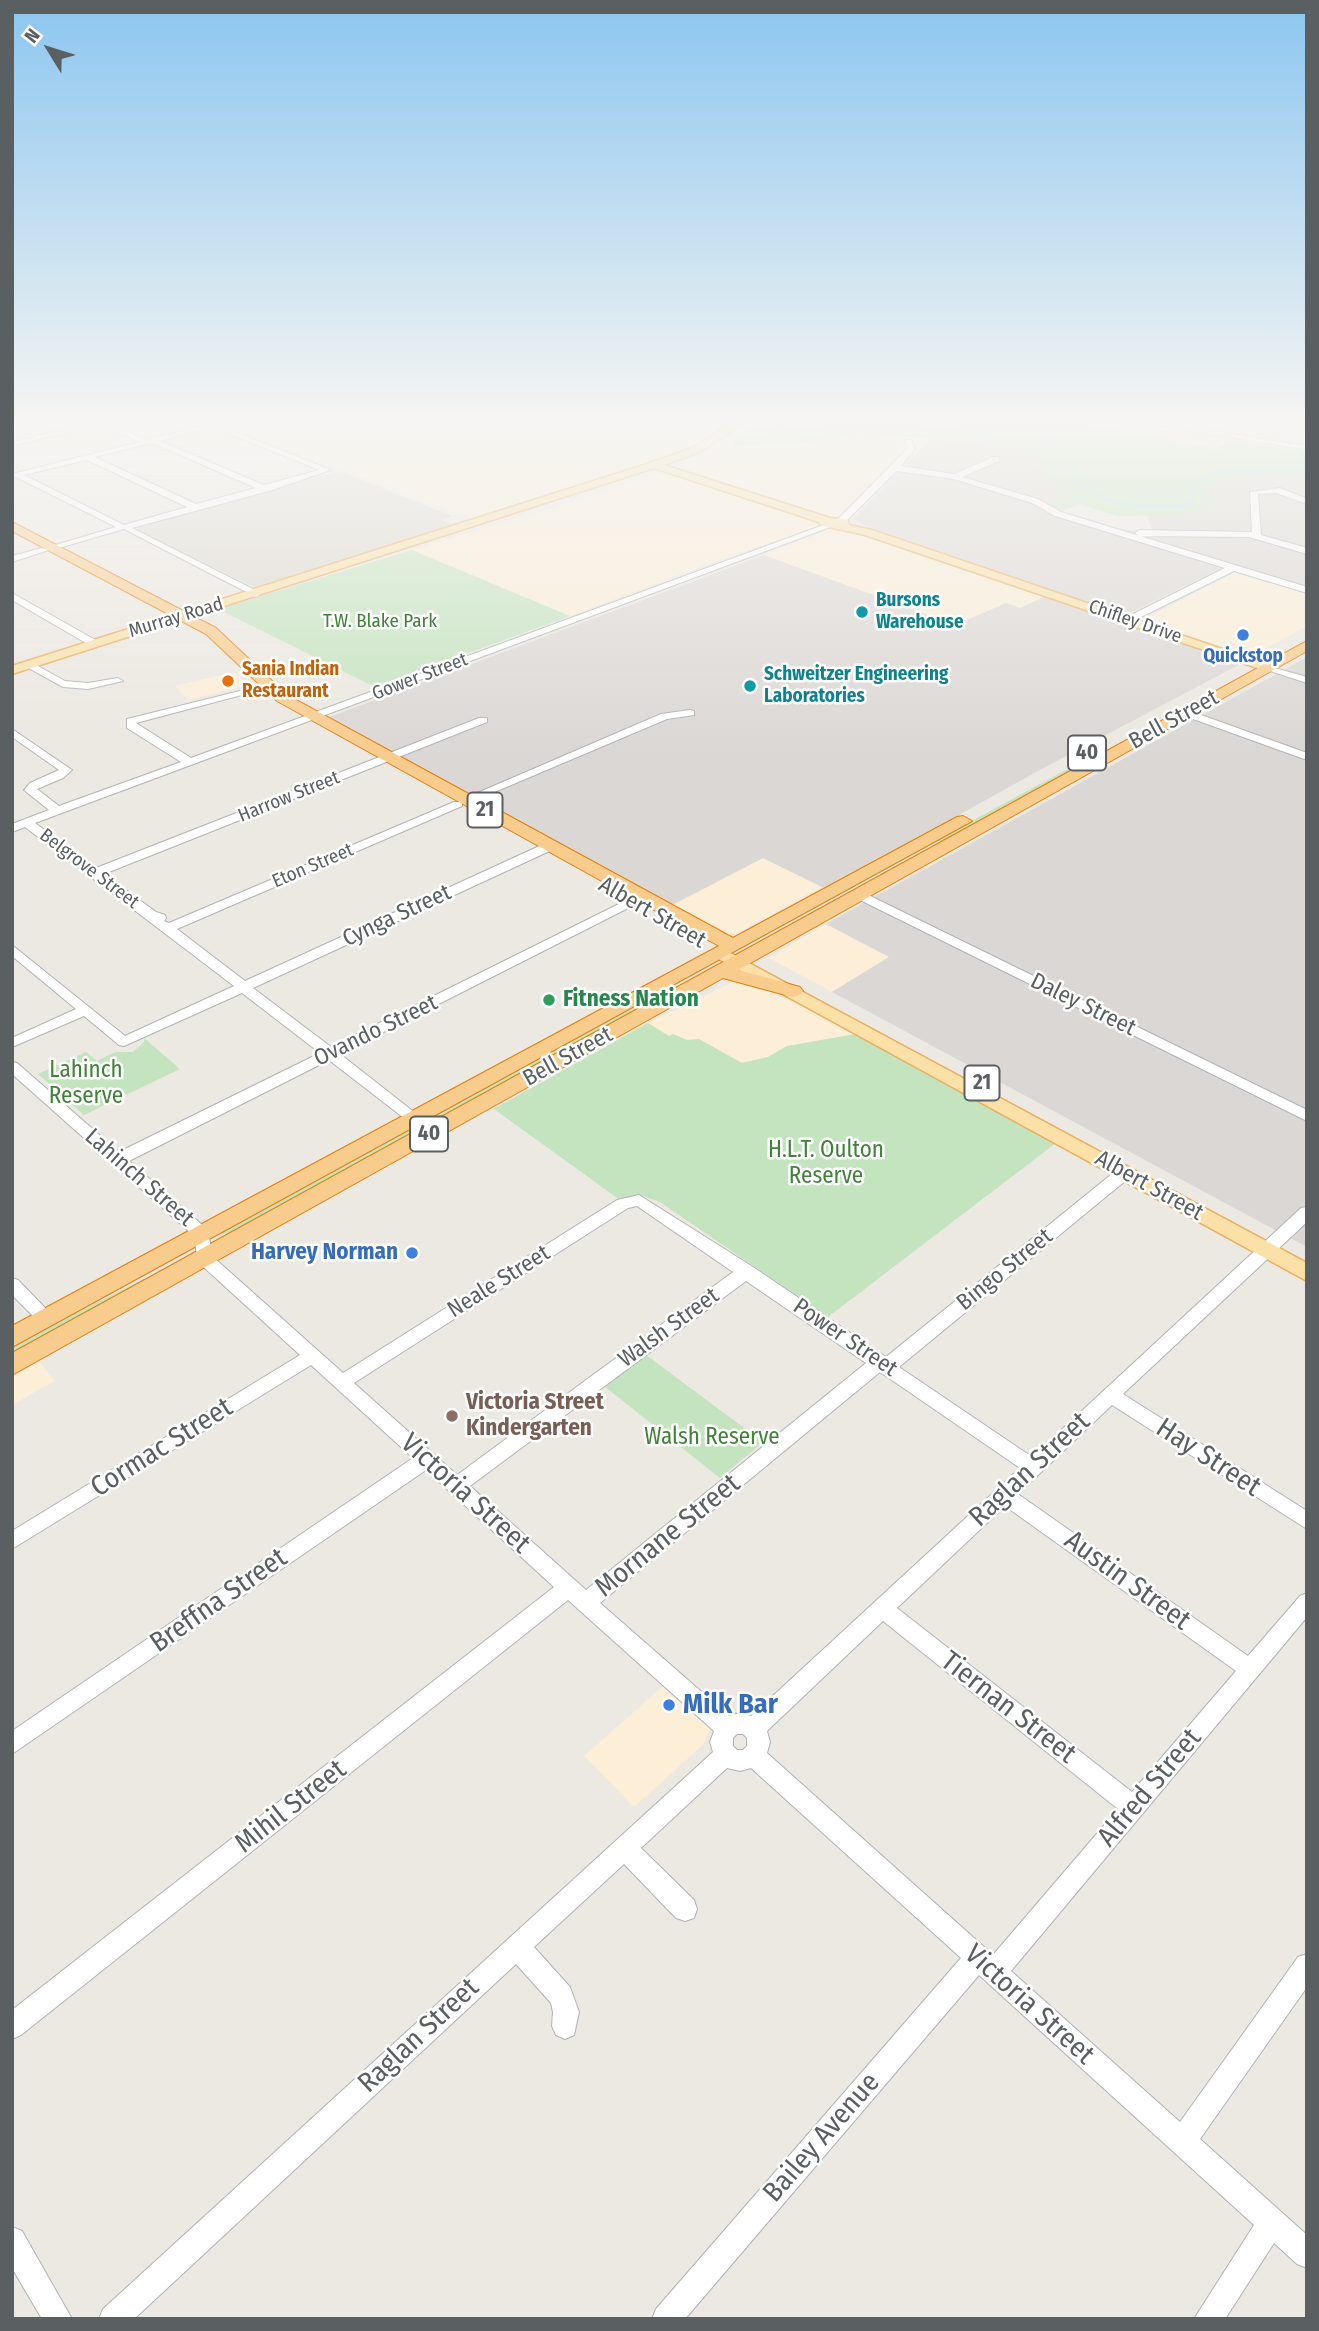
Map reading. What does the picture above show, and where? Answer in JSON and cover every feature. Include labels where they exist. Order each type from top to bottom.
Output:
[{"type":"highway","name":"Albert Street","points":[[12,533],[54,548]]},
{"type":"highway","name":"Albert Street","points":[[25,533],[217,642],[263,686],[276,703],[311,718],[545,848],[733,958]]},
{"type":"highway","name":"Bell Street","points":[[12,1365],[414,1119],[610,1013],[733,958],[860,895],[1186,713],[1307,633]]},
{"type":"highway","name":"Bell Street","points":[[12,1338],[203,1246],[654,1010],[733,958],[921,843],[1143,722],[1307,645]]},
{"type":"highway","points":[[1143,722],[1159,728]]},
{"type":"highway","points":[[1086,754],[1102,760]]},
{"type":"highway","points":[[921,843],[940,851]]},
{"type":"highway","points":[[733,958],[793,991]]},
{"type":"highway","points":[[610,1013],[654,1010]]},
{"type":"main road","name":"Murray Road","points":[[12,670],[450,533]]},
{"type":"main road","name":"Chifley Drive","points":[[871,533],[1261,665]]},
{"type":"main road","name":"Albert Street","points":[[733,958],[825,1003],[1270,1246],[1307,1273]]},
{"type":"main road","name":"Albert Street","points":[[793,991],[825,1003]]},
{"type":"main road","name":"Albert Street","points":[[1083,1144],[1124,1173],[1164,1188]]},
{"type":"main road","name":"Albert Street","points":[[1270,1246],[1307,1259]]},
{"type":"street","points":[[12,559],[108,533]]},
{"type":"street","points":[[134,533],[256,594]]},
{"type":"street","name":"Gower Street","points":[[12,828],[805,533]]},
{"type":"street","points":[[1122,533],[1307,590]]},
{"type":"street","points":[[1126,534],[1257,535],[1307,551]]},
{"type":"street","points":[[1128,620],[1234,567]]},
{"type":"street","points":[[12,596],[95,643]]},
{"type":"street","points":[[29,664],[63,684],[88,686],[118,681]]},
{"type":"street","name":"Chifley Drive","points":[[1261,665],[1307,680]]},
{"type":"street","points":[[189,762],[131,726],[131,721],[263,686]]},
{"type":"street","name":"Eton Street","points":[[172,927],[665,716],[690,713]]},
{"type":"street","points":[[1186,713],[1307,757]]},
{"type":"street","name":"Harrow Street","points":[[95,873],[392,763],[483,719]]},
{"type":"street","points":[[12,733],[66,770],[59,776],[34,785],[30,790],[58,811]]},
{"type":"street","name":"Belgrove Street","points":[[27,823],[151,915],[158,923],[172,927],[187,942],[414,1119]]},
{"type":"street","name":"Cynga Street","points":[[86,1010],[124,1042],[545,848]]},
{"type":"street","name":"Daley Street","points":[[860,895],[1307,1116]]},
{"type":"street","name":"Ovando Street","points":[[118,1160],[330,1054],[648,907]]},
{"type":"street","points":[[12,949],[86,1010],[12,1043]]},
{"type":"street","name":"Lahinch Street","points":[[12,1066],[118,1160],[203,1246]]},
{"type":"street","name":"Bingo Street","points":[[883,1364],[1124,1173]]},
{"type":"street","name":"Neale Street","points":[[342,1382],[622,1204],[639,1200],[658,1211]]},
{"type":"street","name":"Power Street","points":[[658,1211],[1033,1467]]},
{"type":"street","name":"Raglan Street","points":[[753,1728],[1307,1212]]},
{"type":"street","name":"Victoria Street","points":[[203,1246],[312,1356],[727,1728]]},
{"type":"street","name":"Walsh Street","points":[[456,1486],[747,1271]]},
{"type":"street","points":[[12,1284],[47,1319]]},
{"type":"street","name":"Cormac Street","points":[[12,1541],[312,1356]]},
{"type":"street","name":"Mornane Street","points":[[578,1595],[883,1364]]},
{"type":"street","name":"Hay Street","points":[[1110,1395],[1307,1521]]},
{"type":"street","name":"Breffna Street","points":[[12,1744],[426,1459]]},
{"type":"street","name":"Austin Street","points":[[1004,1494],[1250,1669]]},
{"type":"street","name":"Mihil Street","points":[[12,2026],[578,1595]]},
{"type":"street","name":"Alfred Street","points":[[986,1966],[1134,1807],[1307,1602]]},
{"type":"street","name":"Tiernan Street","points":[[882,1608],[1134,1807]]},
{"type":"street","points":[[737,1724],[753,1728],[759,1739],[754,1755],[743,1760],[726,1754],[720,1741],[727,1728],[737,1724]]},
{"type":"street","name":"Raglan Street","points":[[113,2319],[726,1754]]},
{"type":"street","name":"Victoria Street","points":[[754,1755],[1307,2254]]},
{"type":"street","points":[[624,1847],[685,1909]]},
{"type":"street","points":[[517,1946],[561,1996],[565,2003],[565,2026]]},
{"type":"street","name":"Bailey Avenue","points":[[666,2319],[986,1966]]},
{"type":"street","points":[[1181,2143],[1307,1966]]},
{"type":"street","points":[[1208,2319],[1272,2222]]},
{"type":"street","points":[[12,2241],[58,2319]]},
{"type":"shaded area","points":[[143,533],[429,533],[254,587]]},
{"type":"shaded area","points":[[470,533],[801,533],[735,554],[569,616],[412,550]]},
{"type":"shaded area","points":[[821,533],[855,533],[1044,597],[1020,608],[1006,603],[955,625],[764,555]]},
{"type":"shaded area","points":[[887,533],[1307,533],[1307,587],[1231,564],[1123,614]]},
{"type":"shaded area","points":[[764,555],[955,625],[1006,603],[1020,608],[1044,597],[1244,662],[1036,772],[826,889],[763,858],[670,906],[327,718]]},
{"type":"shaded area","points":[[1236,572],[1307,593],[1307,626],[1251,656],[1143,620]]},
{"type":"shaded area","points":[[1307,657],[1307,1247],[832,992],[889,957],[826,924]]},
{"type":"shaded area","points":[[234,672],[248,685],[188,700],[175,686]]},
{"type":"shaded area","points":[[763,858],[822,887],[736,934],[723,935],[671,906]]},
{"type":"shaded area","points":[[826,924],[889,957],[832,992],[769,958]]},
{"type":"shaded area","points":[[731,983],[744,983],[771,992],[856,1034],[787,1046],[768,1057],[741,1063],[699,1039],[687,1040],[673,1034],[669,1036],[648,1023]]},
{"type":"shaded area","points":[[39,1362],[55,1381],[12,1405],[12,1377]]},
{"type":"shaded area","points":[[663,1686],[710,1729],[704,1744],[634,1807],[584,1756]]},
{"type":"green space","name":"T.W. Blake Park","points":[[412,550],[570,616],[375,687],[218,609]]},
{"type":"green space","points":[[1086,759],[1094,760],[944,841],[935,841]]},
{"type":"green space","points":[[717,966],[232,1233],[221,1234],[226,1227],[605,1020],[652,1001]]},
{"type":"green space","name":"H.L.T. Oulton Reserve","points":[[648,1023],[669,1036],[673,1034],[687,1040],[699,1039],[742,1063],[768,1057],[787,1046],[856,1034],[1056,1143],[828,1317],[660,1202],[643,1196],[620,1200],[494,1109]]},
{"type":"green space","name":"Lahinch Reserve","points":[[144,1038],[180,1069],[84,1115],[38,1074],[86,1052],[97,1061],[115,1052],[133,1052],[144,1042]]},
{"type":"green space","points":[[183,1260],[12,1356],[12,1344]]},
{"type":"green space","name":"Walsh Reserve","points":[[646,1355],[763,1442],[720,1478],[604,1386]]},
{"type":"place","name":"Bursons Warehouse","points":[[862,612]]},
{"type":"place","name":"Quickstop","points":[[1243,635]]},
{"type":"place","name":"Sania Indian Restaurant","points":[[228,681]]},
{"type":"place","name":"Schweitzer Engineering Laboratories","points":[[750,686]]},
{"type":"place","name":"Fitness Nation","points":[[549,1000]]},
{"type":"place","name":"Harvey Norman","points":[[412,1253]]},
{"type":"place","name":"Victoria Street Kindergarten","points":[[452,1416]]},
{"type":"place","name":"Milk Bar","points":[[669,1705]]}]
